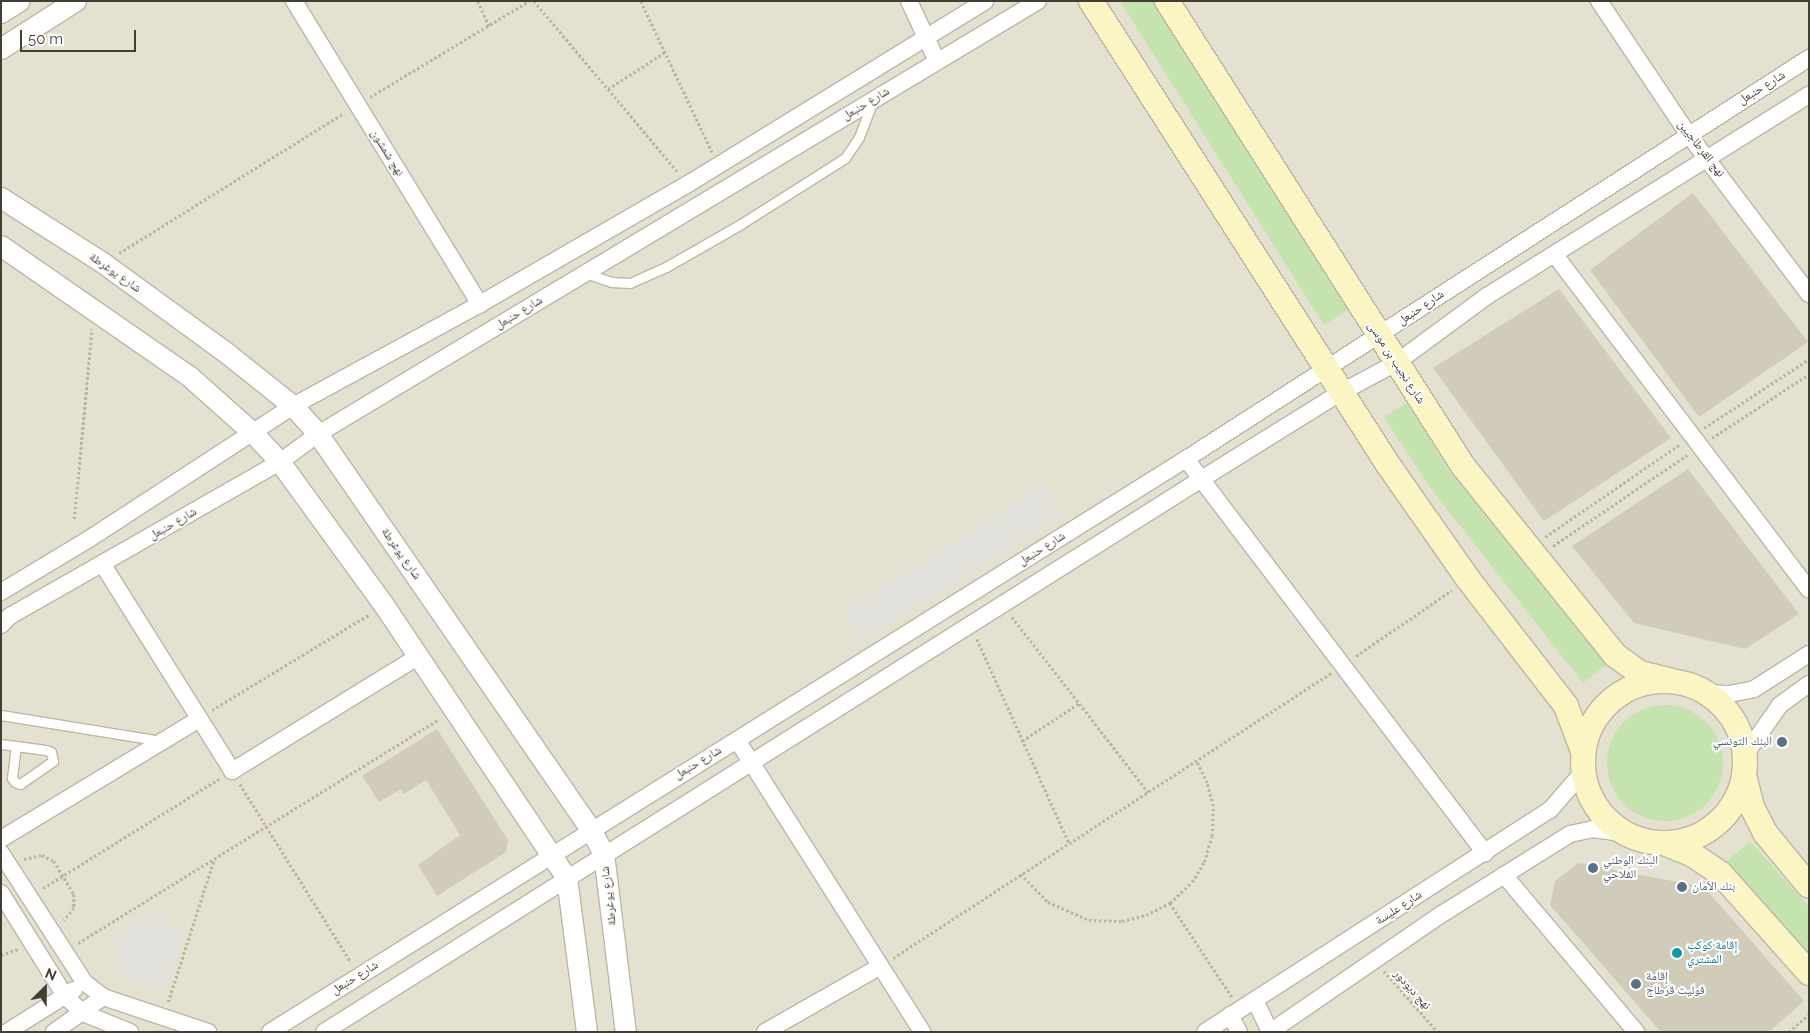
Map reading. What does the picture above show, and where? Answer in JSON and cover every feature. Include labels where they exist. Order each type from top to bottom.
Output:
[{"type":"main road","points":[[1092,1],[1340,393],[1468,578],[1566,706],[1583,761],[1590,796],[1599,810],[1624,833],[1643,840],[1664,843],[1694,855],[1720,873],[1809,973]]},
{"type":"main road","name":"شارع نجيب بن موسى","points":[[1167,1],[1378,336],[1463,466],[1531,554],[1615,654],[1640,672],[1672,681]]},
{"type":"main road","points":[[1583,761],[1588,731],[1598,713],[1613,698],[1631,687],[1651,682],[1672,681],[1706,693],[1733,719],[1745,765],[1752,807],[1766,834],[1809,886]]},
{"type":"main road","points":[[1664,843],[1692,838],[1717,824],[1735,802],[1745,765]]},
{"type":"street","points":[[1,13],[20,1]]},
{"type":"street","points":[[1,49],[76,1]]},
{"type":"street","name":"نهج شمشون","points":[[294,1],[480,304]]},
{"type":"street","points":[[909,1],[937,61]]},
{"type":"street","name":"شارع حنبعل","points":[[1,592],[293,406],[480,304],[688,184],[985,1]]},
{"type":"street","name":"شارع حنبعل","points":[[1,625],[10,616],[103,565],[280,462],[318,434],[1038,1]]},
{"type":"street","name":"نهج القرطاجيين","points":[[1600,1],[1688,134],[1709,158],[1809,294]]},
{"type":"street","name":"شارع حنبعل","points":[[270,1032],[591,829],[737,740],[1186,459],[1688,134],[1809,58]]},
{"type":"street","name":"شارع حنبعل","points":[[324,1032],[750,761],[971,625],[1200,480],[1340,393],[1396,363],[1487,296],[1809,95]]},
{"type":"street","name":"شارع يوغرطة","points":[[1,198],[103,264],[229,355],[293,406],[318,434],[591,829],[604,854],[626,1032]]},
{"type":"street","points":[[1,246],[94,308],[189,376],[253,433],[280,462],[384,605],[417,657],[553,853],[567,878],[587,1032]]},
{"type":"street","points":[[1555,255],[1809,590]]},
{"type":"street","points":[[1186,459],[1200,480],[1485,852]]},
{"type":"street","points":[[103,565],[232,771],[417,657]]},
{"type":"street","points":[[1706,693],[1729,694],[1754,689],[1809,654]]},
{"type":"street","points":[[1745,765],[1780,705],[1809,684]]},
{"type":"street","points":[[1,839],[199,719]]},
{"type":"street","points":[[737,740],[879,967],[922,1032]]},
{"type":"street","name":"شارع عليسة","points":[[1205,1032],[1550,810],[1583,761]]},
{"type":"street","points":[[1254,1000],[1270,1032],[1374,960],[1570,834],[1593,829],[1624,833]]},
{"type":"street","points":[[1,853],[84,982],[103,997],[163,1019],[208,1032]]},
{"type":"street","points":[[1504,875],[1636,1032]]},
{"type":"street","points":[[1,893],[65,996],[82,1013],[130,1032]]},
{"type":"street","points":[[765,1032],[879,967]]},
{"type":"street","points":[[7,1032],[84,982]]},
{"type":"street","points":[[54,1032],[103,997]]},
{"type":"street","points":[[1235,1012],[1239,1032]]},
{"type":"lane","points":[[585,273],[611,282],[630,283],[666,267],[741,224],[845,158],[859,137],[873,100]]},
{"type":"lane","points":[[1,715],[163,741]]},
{"type":"lane","points":[[1,744],[16,746],[46,750],[51,752],[53,761],[20,784],[15,782],[12,778],[16,746]]},
{"type":"path","points":[[478,1],[489,26]]},
{"type":"path","points":[[103,264],[357,105],[529,1]]},
{"type":"path","points":[[534,1],[688,184]]},
{"type":"path","points":[[641,1],[718,164]]},
{"type":"path","points":[[608,89],[666,52]]},
{"type":"path","points":[[74,518],[94,308]]},
{"type":"path","points":[[1531,554],[1696,441],[1809,359]]},
{"type":"path","points":[[1531,554],[1696,441],[1809,374]]},
{"type":"path","points":[[879,967],[1342,666],[1468,578]]},
{"type":"path","points":[[199,719],[384,605]]},
{"type":"path","points":[[1003,605],[1148,792]]},
{"type":"path","points":[[971,625],[1069,843]]},
{"type":"path","points":[[1022,741],[1079,703]]},
{"type":"path","points":[[63,952],[455,710]]},
{"type":"path","points":[[1021,874],[1048,902],[1090,920],[1122,921],[1146,916],[1170,903],[1192,882],[1204,862],[1212,836],[1213,806],[1207,783],[1196,760]]},
{"type":"path","points":[[28,897],[232,771],[360,976]]},
{"type":"path","points":[[163,1019],[214,858]]},
{"type":"path","points":[[1170,903],[1235,1012]]},
{"type":"path","name":"نهج ديودور","points":[[1374,960],[1438,1032]]},
{"type":"path","points":[[1789,1032],[1809,1014]]},
{"type":"shaded area","points":[[1,1],[1809,1],[1809,1032],[1,1032]]},
{"type":"shaded area","points":[[1043,485],[1062,514],[863,641],[844,612]]},
{"type":"shaded area","points":[[161,909],[173,928],[186,931],[167,990],[114,974],[120,958],[109,940]]},
{"type":"green space","points":[[1120,1],[1156,1],[1350,309],[1324,325]]},
{"type":"green space","points":[[1407,402],[1450,472],[1607,664],[1583,683],[1429,486],[1384,417]]},
{"type":"green space","points":[[1665,705],[1687,709],[1706,722],[1719,741],[1723,763],[1719,785],[1706,804],[1687,817],[1665,821],[1643,817],[1624,804],[1611,785],[1607,763],[1611,741],[1624,722],[1643,709]]},
{"type":"green space","points":[[1750,841],[1809,907],[1809,953],[1727,861]]},
{"type":"building","points":[[1693,193],[1808,342],[1699,417],[1590,270]]},
{"type":"building","points":[[1559,289],[1671,438],[1544,521],[1433,368]]},
{"type":"building","points":[[1688,469],[1799,614],[1745,649],[1634,623],[1572,546]]},
{"type":"building","points":[[437,729],[508,840],[506,852],[437,896],[418,865],[460,835],[426,780],[404,794],[401,789],[379,802],[362,776]]},
{"type":"building","name":"إقامة كوكب المشتري","points":[[1578,863],[1704,887],[1804,1001],[1769,1032],[1661,1032],[1550,905],[1555,881]]},
{"type":"place","name":"البنك التونسي","points":[[1782,742]]},
{"type":"place","name":"البنك الوطني الفلاحي","points":[[1593,868]]},
{"type":"place","name":"بنك الأمان","points":[[1682,887]]},
{"type":"place","name":"إقامة كوكب المشتري","points":[[1677,953]]},
{"type":"place","name":"إقامة فوليت قرطاج","points":[[1636,984]]}]
